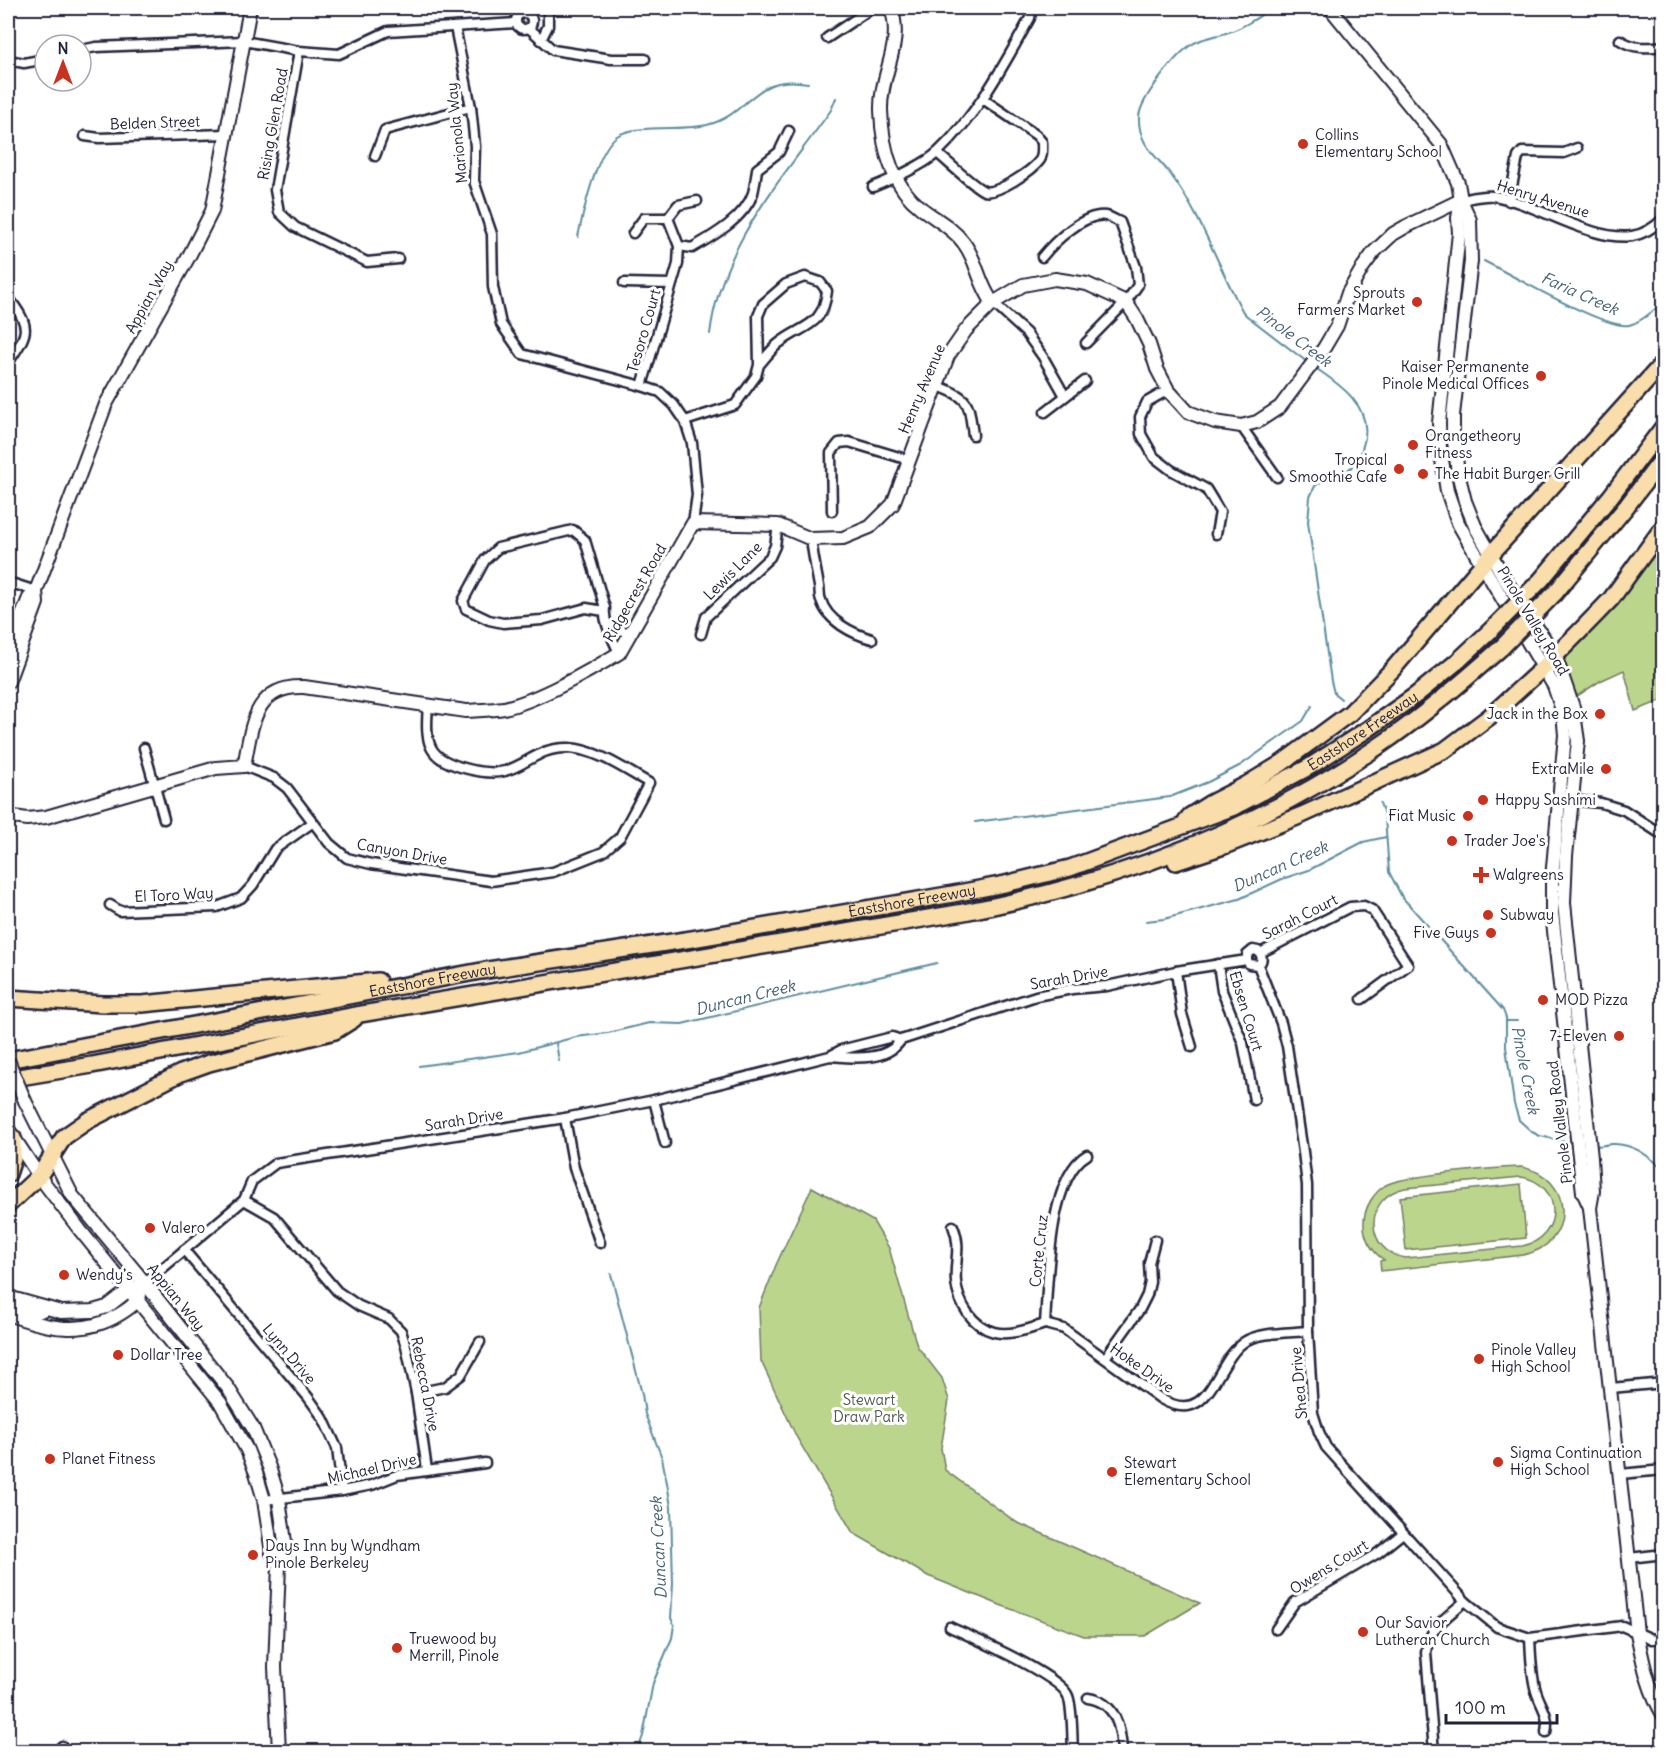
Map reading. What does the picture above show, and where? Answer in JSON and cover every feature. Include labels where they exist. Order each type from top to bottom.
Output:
[{"type":"highway","points":[[1180,829],[1190,816],[1282,763],[1350,713],[1393,669],[1492,553],[1664,362]]},
{"type":"highway","name":"Eastshore Freeway","points":[[8,1060],[482,972],[692,939],[1005,884],[1070,868],[1180,829],[1234,807],[1309,767],[1416,695],[1459,660],[1541,580],[1610,497],[1664,426]]},
{"type":"highway","name":"Eastshore Freeway","points":[[8,1079],[361,1014],[1020,902],[1126,870],[1241,825],[1312,788],[1379,746],[1417,718],[1502,647],[1556,593],[1664,456]]},
{"type":"highway","points":[[1126,870],[1160,867],[1224,846],[1302,815],[1445,750],[1489,717],[1544,667],[1611,599],[1664,526]]},
{"type":"highway","points":[[8,998],[142,1004],[364,983],[456,969],[482,972]]},
{"type":"highway","points":[[8,1205],[39,1176],[64,1137],[87,1121],[182,1073],[209,1063],[335,1031],[361,1014]]},
{"type":"highway","points":[[8,1089],[92,1065]]},
{"type":"highway","points":[[8,1174],[13,1159],[10,1134]]},
{"type":"main road","name":"Appian Way","points":[[8,650],[29,598],[36,591],[106,404],[212,211],[250,8]]},
{"type":"main road","points":[[891,8],[897,23],[881,108],[885,146],[895,178],[910,199],[957,233],[970,251],[983,289],[993,303]]},
{"type":"main road","name":"Pinole Valley Road","points":[[1330,8],[1441,144],[1458,183],[1461,200],[1470,220],[1470,261],[1453,415],[1458,473],[1465,501],[1475,526],[1506,581],[1555,655],[1573,707],[1578,741],[1566,800]]},
{"type":"main road","name":"Pinole Valley Road","points":[[1461,200],[1442,381],[1440,448],[1447,491],[1458,523],[1544,667],[1558,697],[1564,723],[1566,800],[1564,903],[1582,1130],[1585,1158],[1593,1191],[1590,1208],[1637,1633],[1650,1687],[1664,1716]]},
{"type":"main road","name":"Henry Avenue","points":[[1241,426],[1257,422],[1280,407],[1324,348],[1337,326],[1348,293],[1374,252],[1393,234],[1406,226],[1461,200]]},
{"type":"main road","name":"Henry Avenue","points":[[693,523],[778,525],[811,539],[843,538],[870,527],[893,504],[948,356],[966,330],[993,303],[1023,285],[1055,279],[1088,284],[1126,302]]},
{"type":"main road","points":[[1126,302],[1145,336],[1157,369],[1168,390],[1188,412],[1215,422],[1241,426]]},
{"type":"main road","name":"Ridgecrest Road","points":[[244,766],[259,708],[270,695],[286,687],[304,687],[466,711],[486,710],[523,702],[601,664],[619,652],[693,523]]},
{"type":"main road","name":"Appian Way","points":[[8,682],[38,602],[36,591]]},
{"type":"main road","name":"Canyon Drive","points":[[8,816],[27,819],[46,817],[216,768],[244,766]]},
{"type":"main road","name":"Appian Way","points":[[8,1060],[25,1101],[72,1195],[228,1388],[261,1445],[279,1499],[286,1549],[279,1565],[275,1676],[279,1752]]},
{"type":"main road","name":"Appian Way","points":[[10,1134],[39,1176],[220,1402],[247,1450],[264,1500],[272,1553],[279,1565]]},
{"type":"main road","points":[[8,1297],[61,1312],[93,1311],[107,1307],[129,1290],[145,1283]]},
{"type":"main road","points":[[8,1314],[40,1326],[81,1329],[112,1318],[137,1301],[145,1283]]},
{"type":"main road","points":[[8,1306],[31,1313],[41,1312],[45,1308]]},
{"type":"street","points":[[541,40],[548,26],[548,8]]},
{"type":"street","points":[[827,38],[872,8]]},
{"type":"street","points":[[873,187],[895,178],[937,153],[984,99],[1030,18],[1032,8]]},
{"type":"street","points":[[516,24],[524,10],[531,19],[532,24],[529,28]]},
{"type":"street","points":[[93,48],[244,40],[299,51],[339,54],[388,31],[516,24],[521,29],[529,28]]},
{"type":"street","name":"Marionola Way","points":[[456,27],[471,107],[475,146],[474,181],[492,234],[493,287],[501,324],[522,354],[642,386]]},
{"type":"street","points":[[529,28],[553,50],[611,59],[645,59]]},
{"type":"street","points":[[1620,40],[1627,45],[1644,48],[1664,46]]},
{"type":"street","name":"Rising Glen Road","points":[[299,51],[275,190],[279,212],[295,227],[367,262],[398,258]]},
{"type":"street","points":[[8,60],[24,63],[33,61]]},
{"type":"street","points":[[937,153],[984,190],[995,190],[1008,185],[1039,160],[1042,153],[1042,142],[1036,135],[984,99]]},
{"type":"street","points":[[375,156],[384,130],[471,107]]},
{"type":"street","points":[[668,218],[679,246],[692,248],[707,239],[740,213],[753,194],[757,170],[779,152],[789,131]]},
{"type":"street","name":"Belden Street","points":[[85,136],[99,138],[226,134]]},
{"type":"street","points":[[1509,201],[1518,157],[1522,152],[1564,153],[1577,148]]},
{"type":"street","name":"Henry Avenue","points":[[1461,200],[1491,196],[1612,236],[1641,234],[1664,218]]},
{"type":"street","points":[[668,218],[678,205],[697,201]]},
{"type":"street","points":[[1042,257],[1053,243],[1089,218],[1105,216],[1120,222],[1136,267],[1138,285],[1126,302],[1086,343]]},
{"type":"street","points":[[633,232],[644,218],[668,218]]},
{"type":"street","name":"Tesoro Court","points":[[642,386],[678,264],[679,246]]},
{"type":"street","points":[[685,421],[735,405],[756,376],[759,365],[758,316],[763,304],[786,284],[805,277],[820,282],[826,291],[825,307],[819,318],[777,345],[759,365]]},
{"type":"street","name":"Tesoro Court","points":[[624,283],[671,284]]},
{"type":"street","points":[[8,297],[24,319],[24,339],[8,363]]},
{"type":"street","points":[[993,303],[1026,333],[1043,357],[1065,396]]},
{"type":"street","points":[[1045,412],[1085,381]]},
{"type":"street","points":[[936,385],[962,396],[969,410],[973,435]]},
{"type":"street","name":"Ridgecrest Road","points":[[642,386],[660,392],[674,405],[685,421],[692,443],[697,495],[693,523]]},
{"type":"street","points":[[1168,390],[1147,402],[1140,417],[1141,434],[1154,457],[1171,470],[1206,489],[1220,512],[1216,534]]},
{"type":"street","points":[[1241,426],[1277,477]]},
{"type":"street","points":[[832,511],[831,453],[839,443],[849,442],[909,460]]},
{"type":"street","name":"Lewis Lane","points":[[700,634],[706,617],[770,557],[775,546],[778,525]]},
{"type":"street","points":[[604,611],[588,608],[542,620],[498,623],[466,609],[463,601],[485,560],[498,548],[572,530],[585,540],[605,608],[608,628],[619,652]]},
{"type":"street","points":[[811,539],[820,600],[830,616],[856,635],[872,639]]},
{"type":"street","points":[[8,582],[36,591]]},
{"type":"street","points":[[608,624],[630,634]]},
{"type":"street","name":"Canyon Drive","points":[[244,766],[281,783],[312,823],[337,851],[347,858],[359,862],[481,880],[502,880],[553,872],[603,852],[620,837],[649,783],[601,757],[584,750],[568,748],[539,753],[502,772],[481,772],[451,765],[437,756],[429,741],[426,729],[428,705]]},
{"type":"street","points":[[144,748],[164,819]]},
{"type":"street","points":[[1566,800],[1601,803],[1624,810],[1664,836]]},
{"type":"street","name":"El Toro Way","points":[[110,905],[120,911],[224,906],[248,892],[275,849],[312,823]]},
{"type":"street","name":"Sarah Court","points":[[1260,953],[1350,907],[1364,906],[1372,910],[1408,965],[1362,999]]},
{"type":"street","name":"Sarah Drive","points":[[145,1283],[244,1200],[252,1181],[276,1163],[565,1118],[654,1100],[830,1056],[847,1048],[892,1037],[901,1040],[1036,996],[1072,988],[1107,986],[1176,971],[1247,960],[1250,951],[1256,950],[1260,953]]},
{"type":"street","points":[[1247,960],[1253,966],[1258,965],[1262,959],[1260,953]]},
{"type":"street","name":"Ebsen Court","points":[[1218,964],[1222,991],[1243,1043],[1254,1100]]},
{"type":"street","name":"Shea Drive","points":[[1258,965],[1281,1023],[1287,1046],[1303,1152],[1307,1185],[1308,1331],[1313,1413],[1326,1447],[1465,1601],[1497,1627],[1530,1638],[1622,1626],[1652,1639],[1664,1638]]},
{"type":"street","points":[[1176,971],[1182,1014],[1192,1047]]},
{"type":"street","name":"Sarah Drive","points":[[830,1056],[852,1058],[882,1054],[895,1049],[901,1040]]},
{"type":"street","points":[[654,1100],[665,1143]]},
{"type":"street","points":[[565,1118],[574,1168],[600,1243]]},
{"type":"street","name":"Corte Cruz","points":[[1045,1324],[1054,1218],[1067,1179],[1078,1161],[1088,1155]]},
{"type":"street","name":"Rebecca Drive","points":[[244,1200],[274,1217],[337,1291],[359,1306],[389,1319],[401,1331],[416,1393],[427,1470]]},
{"type":"street","points":[[953,1226],[958,1238],[956,1280],[959,1297],[968,1314],[979,1324],[994,1332],[1021,1331],[1045,1324]]},
{"type":"street","points":[[1105,1358],[1140,1309],[1147,1295],[1150,1282],[1149,1263],[1155,1240]]},
{"type":"street","name":"Lynn Drive","points":[[184,1250],[301,1388],[323,1418],[337,1448],[342,1491]]},
{"type":"street","name":"Hoke Drive","points":[[1045,1324],[1064,1329],[1161,1399],[1171,1404],[1185,1406],[1202,1400],[1230,1356],[1246,1340],[1261,1336],[1308,1331]]},
{"type":"street","points":[[416,1393],[445,1387],[461,1375],[480,1342]]},
{"type":"street","points":[[1611,1388],[1664,1383]]},
{"type":"street","name":"Michael Drive","points":[[264,1500],[342,1491],[372,1485],[398,1475],[485,1463]]},
{"type":"street","points":[[1620,1474],[1664,1470]]},
{"type":"street","name":"Owens Court","points":[[1276,1629],[1295,1602],[1378,1553],[1403,1533]]},
{"type":"street","points":[[1629,1558],[1664,1554]]},
{"type":"street","points":[[1434,1752],[1426,1652],[1428,1638],[1436,1627],[1465,1601]]},
{"type":"street","points":[[951,1627],[1008,1654],[1064,1688],[1069,1698],[1073,1752]]},
{"type":"street","points":[[1530,1638],[1536,1692],[1549,1722],[1546,1732]]},
{"type":"street","points":[[1088,1698],[1096,1699],[1107,1705],[1117,1719],[1122,1736],[1122,1752]]},
{"type":"green space","points":[[1663,526],[1663,700],[1635,711],[1624,670],[1600,681],[1571,700],[1555,655]]},
{"type":"green space","points":[[1521,1167],[1539,1173],[1552,1183],[1559,1196],[1562,1211],[1560,1225],[1553,1238],[1540,1249],[1523,1255],[1381,1271],[1380,1261],[1384,1260],[1369,1243],[1364,1221],[1370,1201],[1384,1186],[1428,1175]],"holes":[[[1521,1177],[1535,1181],[1545,1189],[1551,1199],[1553,1211],[1551,1222],[1545,1233],[1536,1241],[1522,1246],[1406,1258],[1392,1254],[1382,1246],[1376,1236],[1374,1224],[1376,1212],[1382,1202],[1391,1193],[1405,1188]]]},
{"type":"green space","points":[[1521,1184],[1526,1238],[1406,1250],[1400,1197]]},
{"type":"green space","name":"Stewart Draw Park","points":[[812,1187],[873,1221],[889,1248],[917,1346],[942,1378],[949,1400],[941,1448],[945,1470],[1016,1522],[1200,1603],[1145,1636],[1084,1636],[928,1576],[853,1533],[797,1438],[761,1361],[759,1308]]},
{"type":"waterway","name":"Pinole Creek","points":[[1269,8],[1243,26],[1197,42],[1182,52],[1145,100],[1139,117],[1139,127],[1149,149],[1171,175],[1192,208],[1243,312],[1307,362]]},
{"type":"waterway","points":[[578,237],[597,168],[603,154],[617,136],[635,130],[707,125],[734,112],[764,89],[775,84],[789,81],[808,83]]},
{"type":"waterway","points":[[710,334],[716,301],[740,242],[774,188],[831,110],[836,98]]},
{"type":"waterway","name":"Faria Creek","points":[[1484,261],[1580,310],[1617,324],[1629,325],[1643,319],[1664,302]]},
{"type":"waterway","name":"Pinole Creek","points":[[1314,367],[1352,397],[1364,417],[1365,429],[1362,451],[1355,464],[1315,486],[1310,497],[1308,522],[1331,681],[1334,693],[1341,699]]},
{"type":"waterway","points":[[975,822],[1170,797],[1208,782],[1241,765],[1303,721],[1312,706]]},
{"type":"waterway","name":"Pinole Creek","points":[[1380,803],[1385,817],[1389,872],[1402,897],[1503,1010],[1506,1018],[1506,1047],[1514,1104],[1519,1120],[1540,1136],[1572,1143]]},
{"type":"waterway","name":"Duncan Creek","points":[[1146,921],[1164,919],[1239,899],[1282,879],[1309,870],[1363,842],[1386,837]]},
{"type":"waterway","name":"Duncan Creek","points":[[419,1066],[519,1052],[576,1037],[608,1033],[649,1023],[682,1024],[937,963]]},
{"type":"waterway","points":[[1506,1021],[1517,1021]]},
{"type":"waterway","name":"Duncan Creek","points":[[556,1043],[559,1061]]},
{"type":"waterway","name":"Pinole Creek","points":[[1593,1146],[1612,1144],[1627,1146],[1646,1155],[1664,1169]]},
{"type":"waterway","name":"Duncan Creek","points":[[611,1274],[642,1394],[645,1414],[662,1458],[671,1507],[673,1583],[671,1618],[674,1625],[672,1638],[653,1683],[643,1736],[637,1752]]},
{"type":"place","name":"Collins Elementary School","points":[[1303,144]]},
{"type":"place","name":"Sprouts Farmers Market","points":[[1417,302]]},
{"type":"place","name":"Kaiser Permanente Pinole Medical Offices","points":[[1541,376]]},
{"type":"place","name":"Orangetheory Fitness","points":[[1413,445]]},
{"type":"place","name":"Tropical Smoothie Cafe","points":[[1399,469]]},
{"type":"place","name":"The Habit Burger Grill","points":[[1423,474]]},
{"type":"place","name":"Jack in the Box","points":[[1600,714]]},
{"type":"place","name":"ExtraMile","points":[[1606,769]]},
{"type":"place","name":"Happy Sashimi","points":[[1483,800]]},
{"type":"place","name":"Fiat Music","points":[[1468,816]]},
{"type":"place","name":"Trader Joe's","points":[[1452,841]]},
{"type":"place","name":"Walgreens","points":[[1481,875]]},
{"type":"place","name":"Subway","points":[[1488,915]]},
{"type":"place","name":"Five Guys","points":[[1491,933]]},
{"type":"place","name":"MOD Pizza","points":[[1543,1000]]},
{"type":"place","name":"7-Eleven","points":[[1619,1036]]},
{"type":"place","name":"Valero","points":[[150,1228]]},
{"type":"place","name":"Wendy's","points":[[64,1275]]},
{"type":"place","name":"Dollar Tree","points":[[118,1355]]},
{"type":"place","name":"Pinole Valley High School","points":[[1479,1359]]},
{"type":"place","name":"Planet Fitness","points":[[50,1459]]},
{"type":"place","name":"Sigma Continuation High School","points":[[1498,1462]]},
{"type":"place","name":"Stewart Elementary School","points":[[1112,1472]]},
{"type":"place","name":"Days Inn by Wyndham Pinole Berkeley","points":[[253,1555]]},
{"type":"place","name":"Our Savior Lutheran Church","points":[[1363,1632]]},
{"type":"place","name":"Truewood by Merrill, Pinole","points":[[397,1648]]}]
